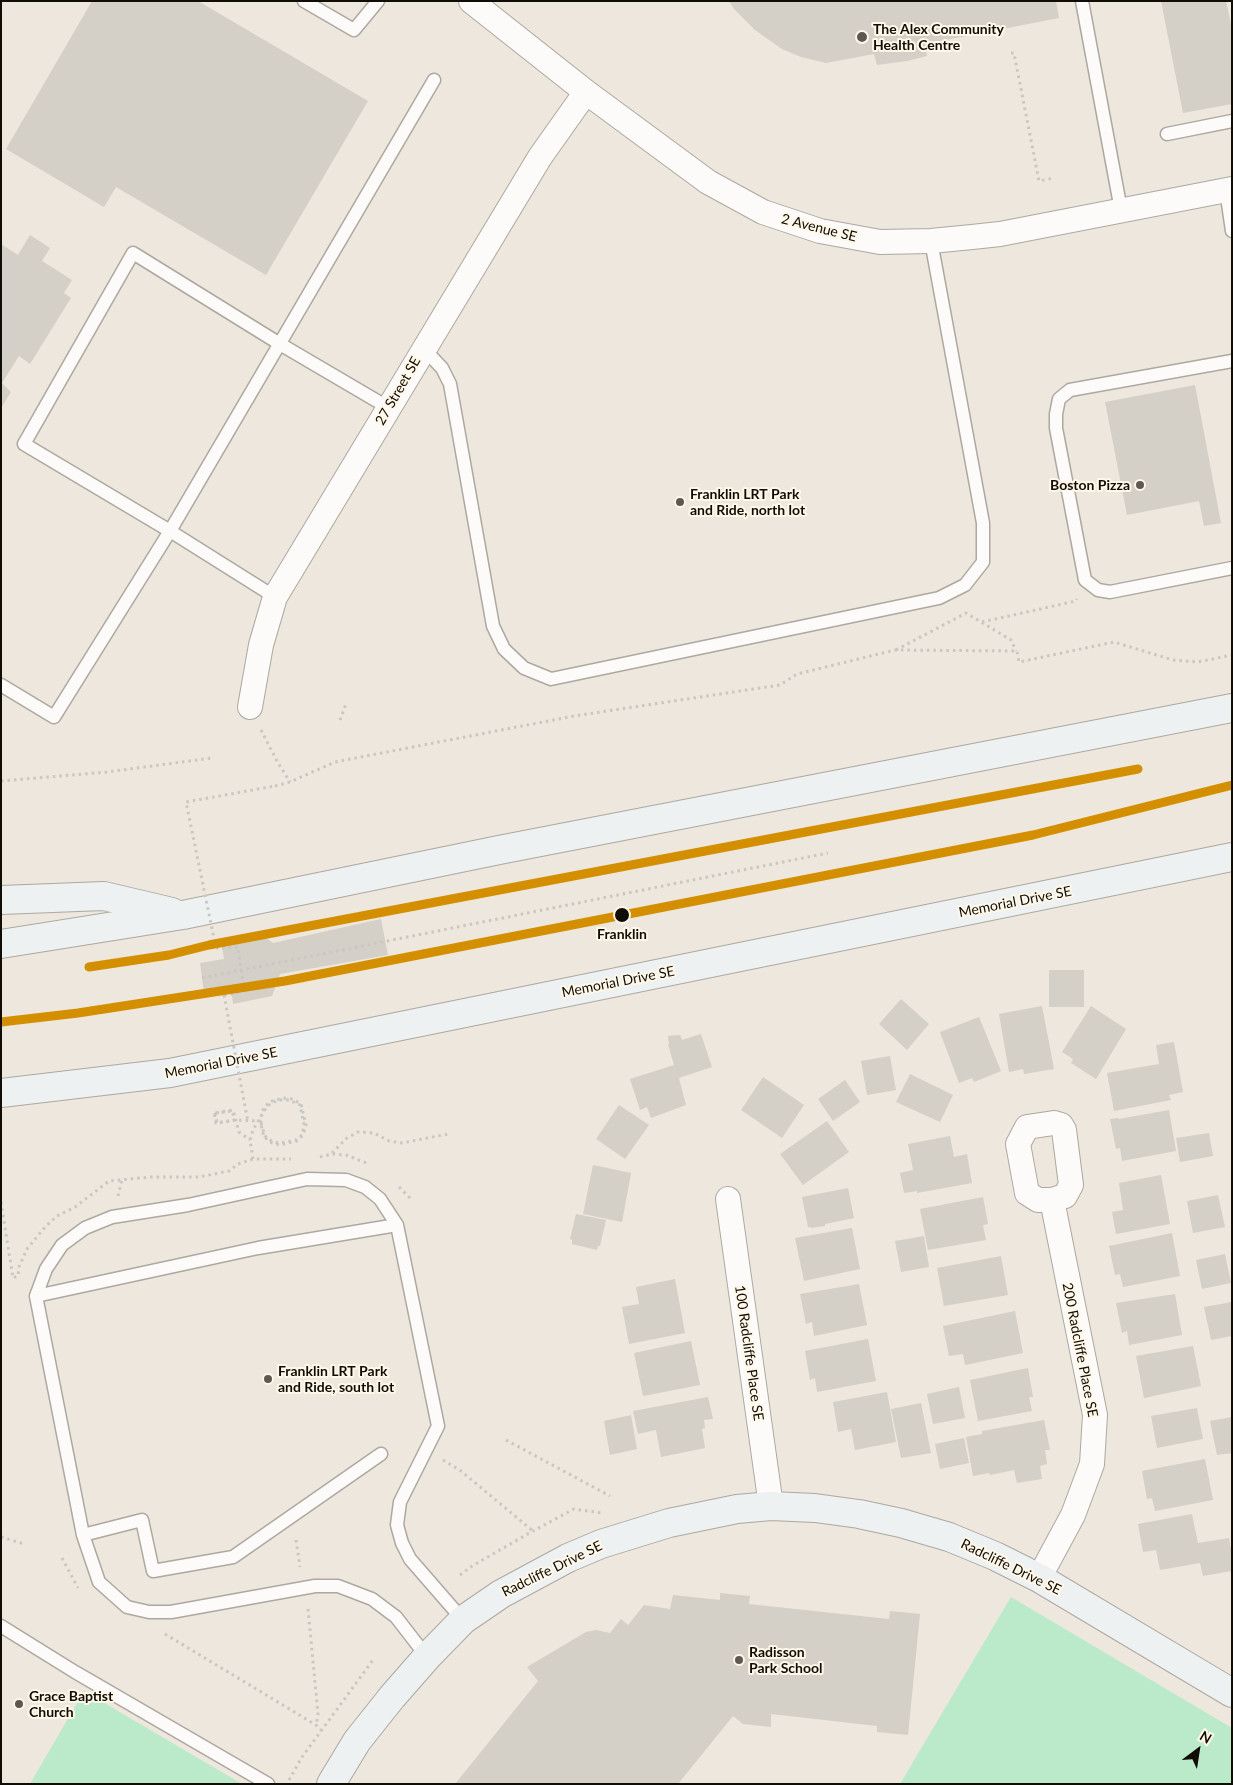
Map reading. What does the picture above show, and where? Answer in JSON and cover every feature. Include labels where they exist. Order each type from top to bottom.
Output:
[{"type":"main road","points":[[1,944],[183,915],[499,850],[1232,708]]},
{"type":"main road","name":"Memorial Drive SE","points":[[1,1093],[170,1073],[1232,857]]},
{"type":"main road","points":[[1160,872],[1192,879],[1232,876]]},
{"type":"main road","points":[[1,900],[104,896],[183,915]]},
{"type":"main road","name":"Radcliffe Drive SE","points":[[331,1784],[357,1741],[427,1657],[463,1620],[501,1594],[568,1558],[635,1532],[737,1509],[771,1506],[841,1511],[902,1523],[949,1537],[995,1556],[1039,1578],[1232,1693]]},
{"type":"street","name":"2 Avenue SE","points":[[471,1],[586,92],[708,182],[763,212],[820,231],[880,242],[931,241],[1000,234],[1229,189]]},
{"type":"street","name":"27 Street SE","points":[[250,707],[261,646],[275,597],[423,348],[540,157],[586,92]]},
{"type":"street","name":"100 Radcliffe Place SE","points":[[728,1199],[771,1506]]},
{"type":"street","name":"200 Radcliffe Place SE","points":[[1039,1578],[1073,1515],[1092,1464],[1094,1415],[1052,1200]]},
{"type":"lane","points":[[304,1],[354,30],[378,1]]},
{"type":"lane","points":[[1082,1],[1121,210]]},
{"type":"lane","points":[[1,685],[54,717],[170,531],[434,80]]},
{"type":"lane","points":[[1167,134],[1232,121]]},
{"type":"lane","points":[[1229,189],[1232,231]]},
{"type":"lane","points":[[423,348],[442,368],[450,384],[493,626],[504,649],[524,668],[551,679],[939,598],[965,585],[983,562],[983,523],[931,241]]},
{"type":"lane","points":[[275,597],[170,531],[24,444],[133,253],[280,344],[389,408]]},
{"type":"lane","points":[[1232,361],[1070,390],[1059,400],[1056,428],[1085,580],[1098,590],[1110,592],[1232,568]]},
{"type":"lane","points":[[427,1657],[390,1613],[372,1599],[338,1586],[315,1586],[171,1612],[148,1612],[127,1607],[99,1582],[83,1535],[36,1296],[46,1269],[62,1245],[85,1228],[112,1217],[181,1206],[307,1179],[346,1180],[365,1187],[380,1199],[397,1225],[438,1426],[400,1502],[397,1524],[402,1542],[410,1559],[463,1620]]},
{"type":"lane","points":[[36,1296],[258,1248],[397,1225]]},
{"type":"lane","points":[[83,1535],[142,1520],[153,1570],[233,1557],[381,1454]]},
{"type":"lane","points":[[1,1626],[75,1672],[268,1784]]},
{"type":"path","points":[[1011,53],[1014,53],[1039,181],[1054,178]]},
{"type":"path","points":[[981,622],[1050,606]]},
{"type":"path","points":[[248,1122],[224,995],[244,990],[238,947],[216,948],[186,802],[290,782],[335,762],[574,716],[780,686],[797,674],[895,650],[966,613],[1011,640],[1017,651],[1019,662],[1114,642],[1173,660],[1198,662],[1232,655]]},
{"type":"path","points":[[895,650],[1017,651]]},
{"type":"path","points":[[340,720],[346,704]]},
{"type":"path","points":[[250,707],[276,761],[290,782]]},
{"type":"path","points":[[1,781],[107,772],[212,758]]},
{"type":"path","points":[[202,978],[828,853]]},
{"type":"path","points":[[250,1140],[239,1132],[234,1110],[214,1113],[216,1122],[235,1120],[232,1111],[215,1113],[217,1123],[235,1120],[248,1122],[260,1122],[264,1137],[272,1143],[280,1145],[297,1141],[303,1135],[306,1125],[301,1104],[292,1099],[283,1098],[269,1102],[262,1111],[261,1123],[265,1136],[272,1142],[281,1143],[296,1140],[302,1135],[304,1125],[300,1105],[289,1100],[278,1100],[264,1111],[253,1130],[250,1140],[253,1160]]},
{"type":"path","points":[[332,1154],[347,1138],[358,1132],[374,1133],[389,1141],[402,1143],[448,1134]]},
{"type":"path","points":[[1,1202],[13,1278],[18,1276],[19,1266],[27,1250],[45,1227],[57,1216],[75,1207],[109,1181],[151,1176],[199,1177],[229,1171],[238,1164],[253,1160],[294,1159]]},
{"type":"path","points":[[506,1440],[610,1496]]},
{"type":"path","points":[[426,1449],[461,1471],[532,1531]]},
{"type":"path","points":[[460,1575],[472,1566],[574,1508]]},
{"type":"path","points":[[1,1537],[24,1544]]},
{"type":"path","points":[[296,1540],[301,1571]]},
{"type":"path","points":[[307,1606],[318,1714],[316,1725]]},
{"type":"path","points":[[166,1634],[316,1725],[322,1731]]},
{"type":"path","points":[[287,1784],[302,1758],[373,1660]]},
{"type":"green space","points":[[1011,1597],[1232,1728],[1232,1784],[900,1784]]},
{"type":"green space","points":[[84,1691],[242,1784],[30,1784]]},
{"type":"building","points":[[92,1],[198,1],[368,101],[266,275],[116,187],[104,207],[6,149]]},
{"type":"building","name":"The Alex Community Health Centre","points":[[729,1],[1056,1],[1059,18],[925,44],[927,56],[907,61],[877,65],[874,54],[826,63],[801,57],[782,49],[755,30],[734,9]]},
{"type":"building","points":[[1161,1],[1226,1],[1232,29],[1232,104],[1183,113]]},
{"type":"building","points":[[30,235],[50,248],[42,261],[72,280],[64,293],[71,298],[30,364],[19,356],[2,383],[11,392],[1,408],[1,244],[18,255]]},
{"type":"building","points":[[1195,385],[1221,523],[1204,526],[1199,501],[1127,515],[1105,402]]},
{"type":"building","points":[[381,919],[388,955],[280,974],[272,996],[233,1004],[231,987],[204,992],[200,963],[224,959],[221,940],[261,934],[273,943]]},
{"type":"building","points":[[1049,970],[1084,970],[1084,1007],[1049,1007]]},
{"type":"building","points":[[901,999],[929,1024],[907,1050],[879,1024]]},
{"type":"building","points":[[1042,1006],[1054,1069],[1024,1074],[1023,1069],[1009,1072],[999,1014]]},
{"type":"building","points":[[1091,1006],[1126,1029],[1096,1079],[1071,1063],[1073,1059],[1062,1052]]},
{"type":"building","points":[[979,1017],[1001,1071],[974,1082],[972,1078],[959,1083],[940,1032]]},
{"type":"building","points":[[701,1034],[712,1067],[679,1078],[686,1105],[651,1118],[647,1107],[640,1110],[630,1079],[674,1065],[668,1044],[668,1036],[680,1035],[682,1040]]},
{"type":"building","points":[[1174,1042],[1183,1092],[1169,1095],[1171,1100],[1114,1111],[1107,1073],[1159,1064],[1156,1045]]},
{"type":"building","points":[[890,1056],[896,1090],[867,1095],[861,1061]]},
{"type":"building","points":[[910,1074],[953,1095],[940,1122],[896,1102]]},
{"type":"building","points":[[763,1077],[804,1105],[782,1138],[741,1110]]},
{"type":"building","points":[[845,1080],[860,1102],[833,1121],[818,1099]]},
{"type":"building","points":[[619,1105],[649,1125],[625,1159],[596,1139]]},
{"type":"building","points":[[1169,1110],[1176,1151],[1122,1161],[1120,1148],[1116,1149],[1110,1119]]},
{"type":"building","points":[[827,1121],[849,1152],[803,1185],[780,1154]]},
{"type":"building","points":[[1209,1133],[1213,1156],[1180,1162],[1176,1138]]},
{"type":"building","points":[[950,1136],[954,1157],[967,1154],[972,1183],[917,1193],[917,1191],[904,1193],[900,1173],[913,1170],[908,1144]]},
{"type":"building","points":[[593,1165],[631,1173],[622,1222],[583,1214]]},
{"type":"building","points":[[1161,1175],[1170,1224],[1116,1234],[1112,1212],[1123,1210],[1119,1183]]},
{"type":"building","points":[[848,1188],[854,1218],[825,1224],[825,1226],[808,1227],[802,1197]]},
{"type":"building","points":[[1218,1195],[1225,1227],[1193,1233],[1187,1201]]},
{"type":"building","points":[[983,1197],[988,1224],[983,1225],[986,1240],[928,1250],[920,1209]]},
{"type":"building","points":[[576,1214],[606,1220],[600,1246],[598,1246],[597,1250],[572,1244],[570,1239]]},
{"type":"building","points":[[852,1228],[860,1269],[804,1281],[795,1238]]},
{"type":"building","points":[[1172,1233],[1180,1276],[1123,1287],[1120,1274],[1115,1275],[1109,1246]]},
{"type":"building","points":[[924,1236],[929,1267],[901,1272],[895,1241]]},
{"type":"building","points":[[1225,1254],[1231,1283],[1202,1289],[1196,1260]]},
{"type":"building","points":[[1001,1256],[1008,1295],[944,1306],[937,1268]]},
{"type":"building","points":[[675,1279],[685,1333],[629,1344],[622,1307],[639,1304],[636,1287]]},
{"type":"building","points":[[859,1284],[867,1325],[814,1336],[812,1322],[806,1324],[800,1294]]},
{"type":"building","points":[[1175,1294],[1182,1335],[1129,1345],[1127,1331],[1122,1333],[1116,1303]]},
{"type":"building","points":[[1232,1302],[1232,1336],[1211,1340],[1204,1307]]},
{"type":"building","points":[[1015,1311],[1023,1353],[965,1365],[963,1354],[949,1356],[943,1326]]},
{"type":"building","points":[[868,1339],[876,1381],[817,1392],[815,1378],[810,1380],[805,1351]]},
{"type":"building","points":[[691,1341],[700,1385],[643,1396],[634,1353]]},
{"type":"building","points":[[1193,1346],[1201,1386],[1144,1398],[1136,1356]]},
{"type":"building","points":[[1028,1368],[1033,1397],[1029,1397],[1032,1411],[978,1421],[970,1380]]},
{"type":"building","points":[[959,1387],[965,1418],[933,1424],[927,1394]]},
{"type":"building","points":[[887,1392],[896,1442],[855,1450],[851,1429],[838,1432],[833,1402]]},
{"type":"building","points":[[708,1397],[713,1419],[704,1420],[705,1428],[702,1429],[705,1448],[661,1457],[656,1430],[638,1434],[633,1411]]},
{"type":"building","points":[[921,1403],[931,1453],[901,1458],[891,1409]]},
{"type":"building","points":[[1197,1408],[1203,1439],[1157,1448],[1151,1416]]},
{"type":"building","points":[[631,1415],[637,1449],[610,1455],[604,1421]]},
{"type":"building","points":[[1232,1417],[1232,1453],[1217,1455],[1210,1421]]},
{"type":"building","points":[[1044,1420],[1050,1450],[1045,1450],[1047,1464],[1040,1466],[1042,1479],[1017,1483],[1014,1470],[973,1476],[966,1437],[982,1434],[982,1431]]},
{"type":"building","points":[[964,1438],[969,1463],[940,1469],[935,1444]]},
{"type":"building","points":[[1205,1459],[1213,1500],[1155,1511],[1152,1498],[1147,1499],[1142,1471]]},
{"type":"building","points":[[1192,1514],[1198,1543],[1229,1538],[1232,1571],[1203,1576],[1200,1563],[1160,1570],[1156,1550],[1143,1552],[1138,1524]]},
{"type":"building","points":[[720,1593],[750,1596],[749,1604],[889,1619],[890,1611],[920,1614],[908,1735],[877,1732],[877,1726],[771,1714],[771,1727],[743,1724],[733,1716],[678,1784],[455,1784],[538,1681],[527,1667],[586,1632],[596,1630],[610,1633],[621,1619],[628,1625],[644,1605],[670,1609],[673,1595],[720,1600]]},
{"type":"transit line","points":[[89,967],[169,955],[209,945],[1138,769]]},
{"type":"transit line","points":[[1,1022],[78,1013],[285,981],[1033,835],[1232,785]]},
{"type":"place","name":"The Alex Community Health Centre","points":[[862,37]]},
{"type":"place","name":"Boston Pizza","points":[[1140,485]]},
{"type":"place","name":"Franklin LRT Park and Ride, north lot","points":[[680,502]]},
{"type":"place","name":"Franklin","points":[[622,915]]},
{"type":"place","name":"Franklin LRT Park and Ride, south lot","points":[[268,1379]]},
{"type":"place","name":"Radisson Park School","points":[[739,1660]]},
{"type":"place","name":"Grace Baptist Church","points":[[19,1704]]}]
